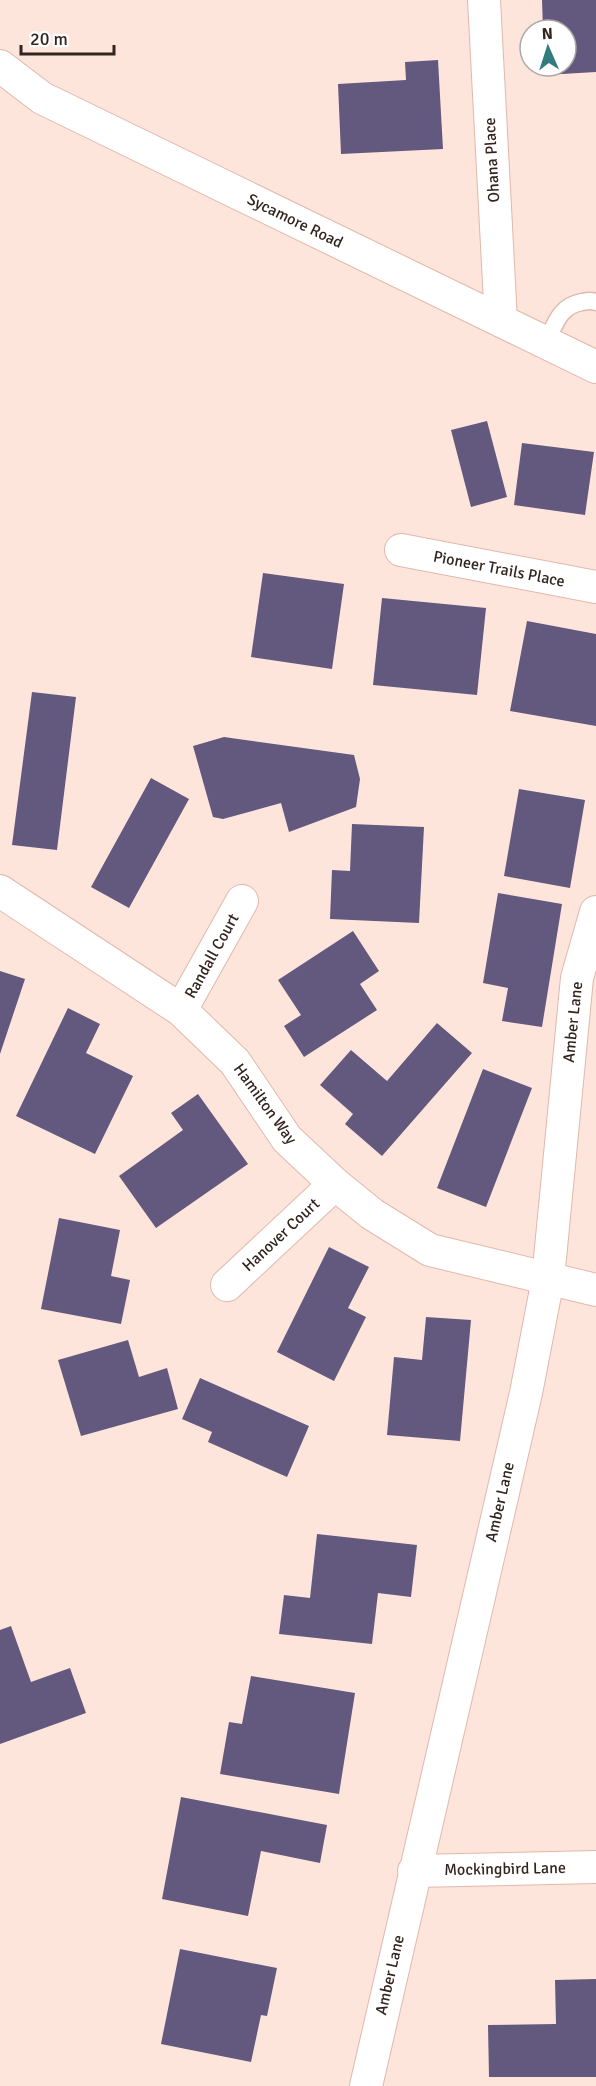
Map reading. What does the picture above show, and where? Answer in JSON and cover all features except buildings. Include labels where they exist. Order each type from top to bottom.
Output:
[{"type":"street","name":"Ohana Place","points":[[484,0],[501,321]]},
{"type":"street","name":"Sycamore Road","points":[[0,66],[42,98],[596,368]]},
{"type":"street","name":"Pioneer Trails Place","points":[[401,550],[596,587]]},
{"type":"street","name":"Hamilton Way","points":[[0,891],[181,1010],[235,1062],[287,1139],[335,1184],[372,1214],[430,1250],[596,1290]]},
{"type":"street","name":"Randall Court","points":[[181,1010],[243,901]]},
{"type":"street","name":"Amber Lane","points":[[366,2086],[525,1393],[548,1279],[577,978],[596,912]]},
{"type":"street","name":"Hanover Court","points":[[227,1285],[335,1184]]},
{"type":"street","name":"Mockingbird Lane","points":[[414,1871],[596,1867]]},
{"type":"lane","points":[[546,343],[563,310],[575,304],[596,302]]}]
